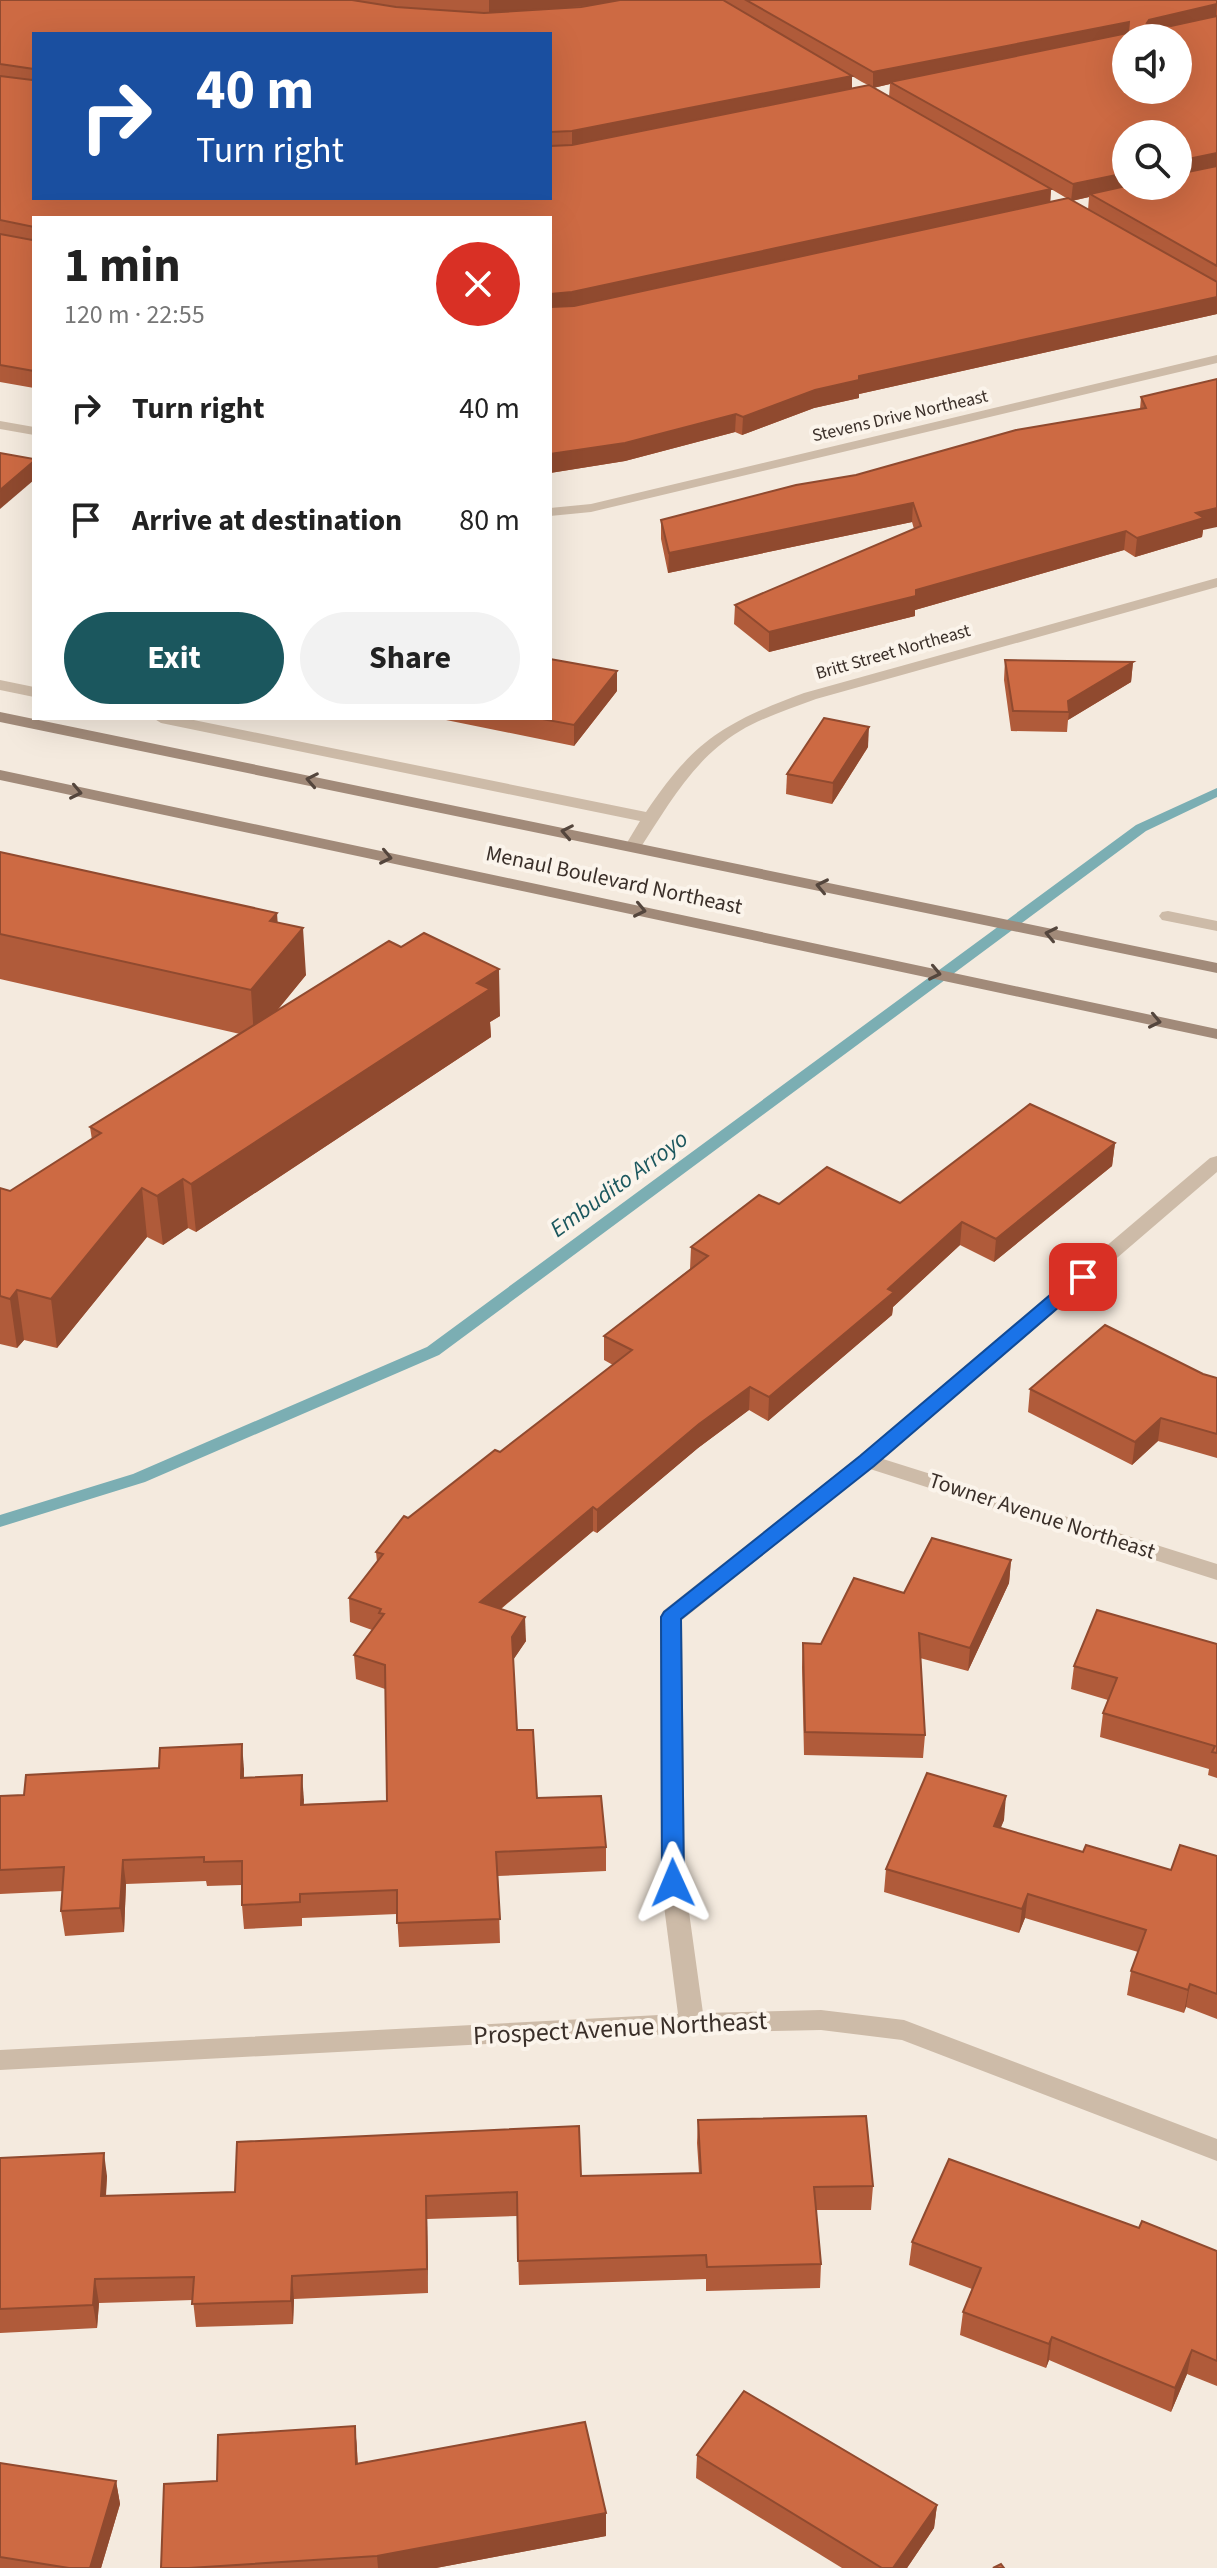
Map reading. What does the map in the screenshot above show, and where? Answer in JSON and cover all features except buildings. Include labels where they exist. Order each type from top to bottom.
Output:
[{"type":"main road","name":"Menaul Boulevard Northeast","points":[[0,717],[1217,968]]},
{"type":"main road","name":"Menaul Boulevard Northeast","points":[[0,775],[1217,1034]]},
{"type":"street","name":"Stevens Drive Northeast","points":[[552,512],[591,508],[1217,359]]},
{"type":"street","points":[[0,425],[32,431]]},
{"type":"street","name":"Britt Street Northeast","points":[[633,846],[686,768],[724,734],[766,713],[810,696],[1217,582]]},
{"type":"street","points":[[0,685],[32,692]]},
{"type":"street","points":[[171,720],[651,818]]},
{"type":"street","points":[[1168,916],[1217,926]]},
{"type":"street","points":[[692,2023],[673,1883],[671,1617],[867,1461],[1217,1162]]},
{"type":"street","name":"Towner Avenue Northeast","points":[[867,1461],[1217,1572]]},
{"type":"street","name":"Prospect Avenue Northeast","points":[[0,2060],[692,2023],[821,2020],[904,2030],[1217,2150]]},
{"type":"waterway","name":"Embudito Arroyo","points":[[0,1521],[139,1478],[433,1351],[1141,828],[1217,792]]},
{"type":"route","points":[[673,1883],[671,1617],[867,1461],[1083,1277]]}]
